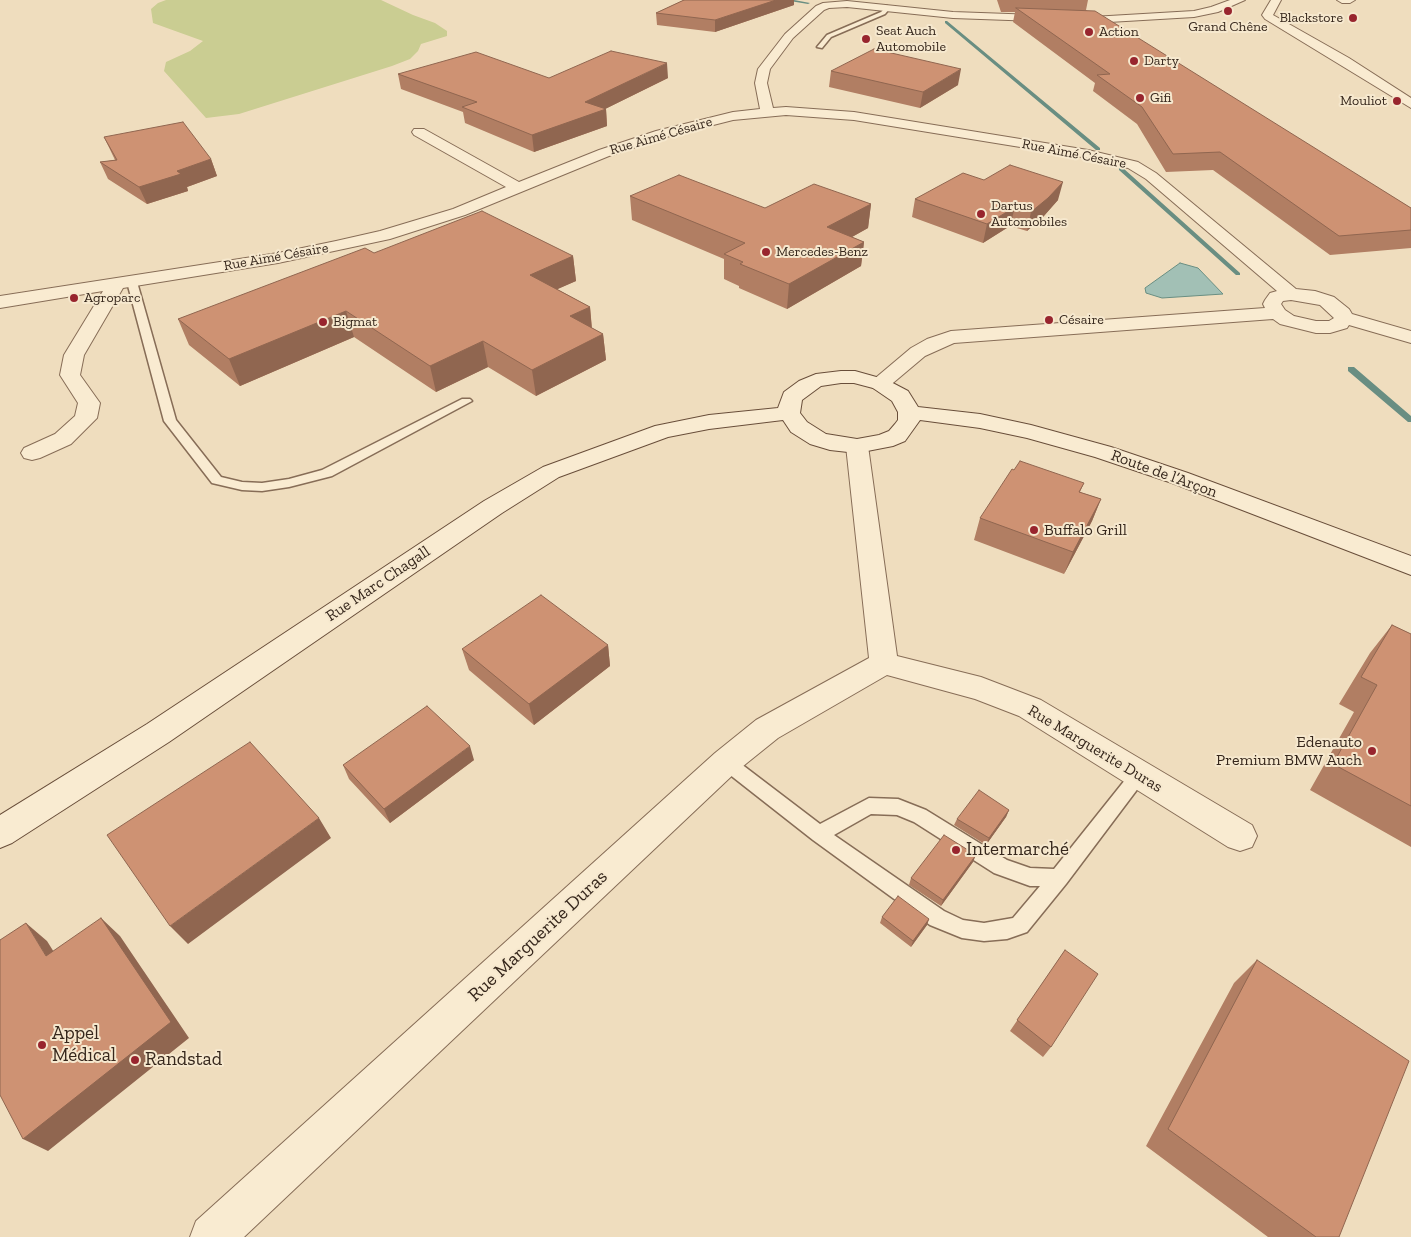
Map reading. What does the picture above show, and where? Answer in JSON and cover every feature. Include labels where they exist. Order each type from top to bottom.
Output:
[{"type":"street","points":[[767,112],[760,83],[764,69],[776,51],[802,23],[820,8],[827,6],[847,4],[978,16],[1092,20],[1194,14],[1214,10],[1240,0]]},
{"type":"street","points":[[1276,0],[1267,14],[1269,17],[1344,61],[1411,104]]},
{"type":"street","points":[[1342,0],[1350,0]]},
{"type":"street","name":"Rue Aimé Césaire","points":[[0,302],[124,283],[336,246],[423,224],[519,188],[604,153],[661,134],[733,116],[767,112],[802,111],[854,116],[1088,154],[1133,165],[1151,176],[1291,294]]},
{"type":"street","points":[[419,132],[519,188]]},
{"type":"street","points":[[32,454],[63,439],[86,418],[88,403],[70,375],[74,355],[124,283]]},
{"type":"street","points":[[1344,318],[1340,324],[1330,327],[1316,327],[1288,320],[1277,313],[1272,304],[1273,300],[1277,297],[1291,294],[1316,297],[1327,302],[1342,313],[1344,318],[1411,337]]},
{"type":"street","points":[[880,384],[918,352],[934,343],[951,337],[1277,313]]},
{"type":"street","points":[[855,377],[880,384],[900,396],[909,412],[904,428],[897,436],[885,441],[857,446],[830,443],[798,428],[790,413],[789,405],[792,397],[806,385],[816,380],[855,377]]},
{"type":"street","name":"Route de l’Arçon","points":[[909,412],[980,421],[1031,432],[1103,452],[1180,478],[1411,566]]},
{"type":"street","name":"Rue Marc Chagall","points":[[0,834],[158,733],[493,507],[551,472],[618,446],[663,432],[709,422],[790,413]]},
{"type":"street","points":[[857,446],[884,663]]},
{"type":"street","name":"Rue Marguerite Duras","points":[[212,1237],[726,762],[768,729],[884,663],[981,690],[1030,708],[1240,836]]},
{"type":"lane","points":[[820,47],[829,36],[883,13],[887,8]]},
{"type":"lane","points":[[124,283],[170,421],[217,480],[242,486],[262,487],[289,483],[327,473],[466,401]]},
{"type":"lane","points":[[726,762],[819,834],[937,918],[962,929],[984,932],[1007,930],[1020,925],[1139,775]]},
{"type":"lane","points":[[819,834],[869,806],[898,807],[920,816],[1001,867],[1030,877],[1058,878]]},
{"type":"green space","points":[[166,0],[381,0],[435,23],[447,31],[447,36],[421,44],[418,51],[410,59],[392,66],[239,114],[206,118],[164,71],[166,62],[190,51],[203,41],[153,23],[151,9],[158,3]]},
{"type":"water","points":[[1180,263],[1198,268],[1223,294],[1162,298],[1146,293],[1145,288]]},
{"type":"building","points":[[684,0],[776,0],[715,20],[656,13]]},
{"type":"building","points":[[1016,8],[1095,11],[1411,208],[1411,230],[1339,236],[1220,152],[1173,154],[1142,107],[1097,75],[1110,74]]},
{"type":"building","points":[[874,49],[961,69],[923,92],[831,71]]},
{"type":"building","points":[[611,51],[667,63],[585,102],[606,109],[532,135],[462,107],[477,102],[398,74],[476,52],[549,78]]},
{"type":"building","points":[[183,122],[211,159],[177,171],[181,174],[139,187],[100,162],[117,160],[104,137]]},
{"type":"building","points":[[1010,165],[1063,182],[1031,212],[1015,207],[987,224],[915,199],[963,173],[984,180]]},
{"type":"building","points":[[679,175],[765,208],[814,184],[871,204],[827,227],[864,242],[789,284],[740,264],[743,262],[724,254],[745,243],[630,196]]},
{"type":"building","points":[[482,211],[573,256],[530,275],[590,307],[570,316],[603,334],[532,370],[483,341],[430,366],[346,311],[229,359],[178,319],[365,248],[374,253]]},
{"type":"building","name":"Buffalo Grill","points":[[1020,461],[1084,483],[1079,492],[1101,499],[1073,552],[980,518],[1012,469],[1014,470]]},
{"type":"building","points":[[541,595],[608,645],[529,704],[462,649]]},
{"type":"building","points":[[1392,625],[1411,634],[1411,806],[1333,764],[1377,685],[1361,677]]},
{"type":"building","points":[[427,706],[470,746],[384,809],[343,765]]},
{"type":"building","points":[[250,742],[319,818],[170,926],[107,835]]},
{"type":"building","points":[[979,790],[1009,810],[989,838],[957,819]]},
{"type":"building","points":[[944,835],[976,855],[943,900],[911,878]]},
{"type":"building","points":[[898,896],[929,919],[913,941],[882,917]]},
{"type":"building","points":[[101,918],[171,1022],[23,1139],[0,1095],[0,940],[26,923],[46,956]]},
{"type":"building","points":[[1065,950],[1098,974],[1051,1047],[1017,1020]]},
{"type":"building","points":[[1257,960],[1409,1061],[1339,1237],[1316,1237],[1168,1129]]},
{"type":"waterway","points":[[786,0],[808,3]]},
{"type":"waterway","points":[[945,3],[945,9]]},
{"type":"waterway","points":[[946,22],[1098,149]]},
{"type":"waterway","points":[[1121,169],[1238,274]]},
{"type":"waterway","points":[[1351,369],[1411,420]]},
{"type":"place","name":"Grand Chêne","points":[[1228,11]]},
{"type":"place","name":"Blackstore","points":[[1353,18]]},
{"type":"place","name":"Action","points":[[1089,32]]},
{"type":"place","name":"Seat Auch Automobile","points":[[866,39]]},
{"type":"place","name":"Darty","points":[[1134,61]]},
{"type":"place","name":"Gifi","points":[[1140,98]]},
{"type":"place","name":"Mouliot","points":[[1397,101]]},
{"type":"place","name":"Dartus Automobiles","points":[[981,214]]},
{"type":"place","name":"Mercedes-Benz","points":[[766,252]]},
{"type":"place","name":"Agroparc","points":[[74,298]]},
{"type":"place","name":"Césaire","points":[[1049,320]]},
{"type":"place","name":"Bigmat","points":[[323,322]]},
{"type":"place","name":"Buffalo Grill","points":[[1034,530]]},
{"type":"place","name":"Edenauto Premium BMW Auch","points":[[1372,751]]},
{"type":"place","name":"Intermarché","points":[[956,850]]},
{"type":"place","name":"Appel Médical","points":[[42,1045]]},
{"type":"place","name":"Randstad","points":[[135,1060]]}]
